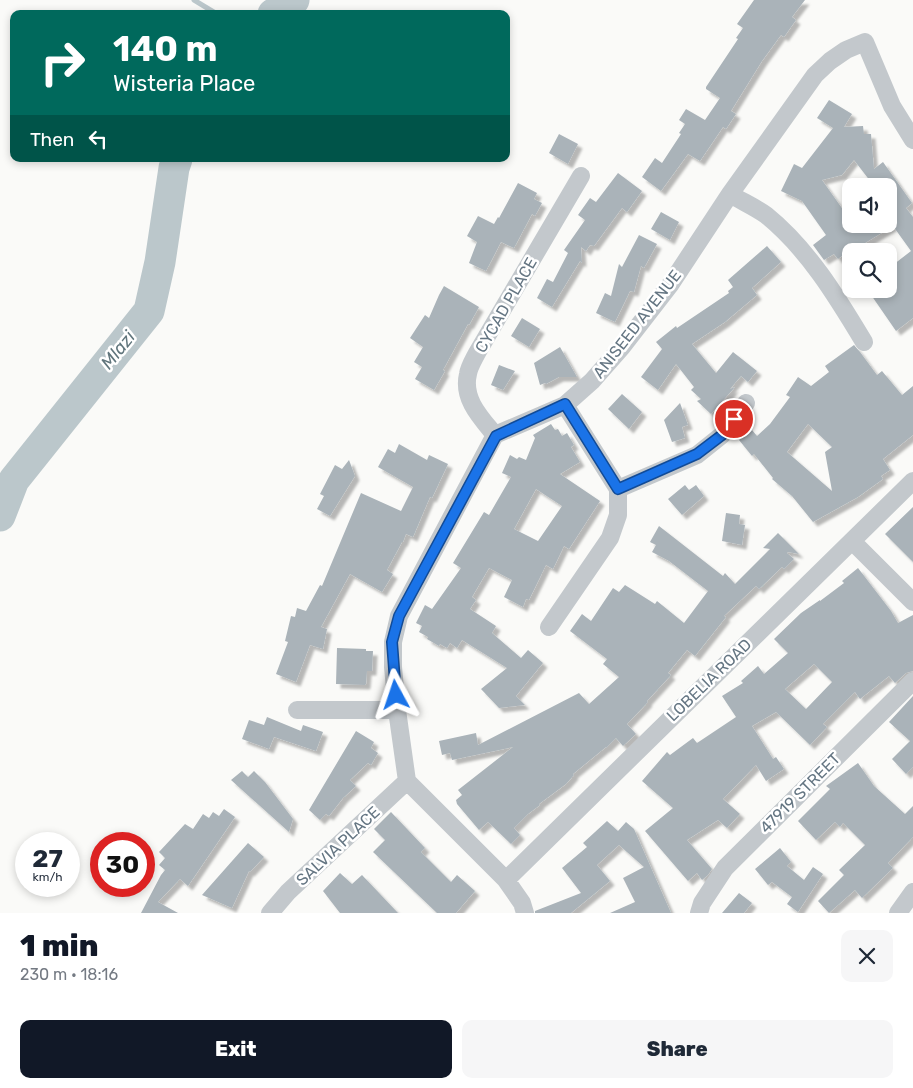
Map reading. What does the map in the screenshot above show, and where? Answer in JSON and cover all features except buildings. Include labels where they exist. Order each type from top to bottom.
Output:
[{"type":"street","name":"ANISEED AVENUE","points":[[496,436],[565,404],[592,380],[622,347],[670,286],[730,194],[815,75],[846,50],[865,42],[892,106],[913,140]]},
{"type":"street","name":"CYCAD PLACE","points":[[496,436],[480,417],[471,402],[467,390],[468,374],[477,352],[581,176]]},
{"type":"street","points":[[730,194],[764,214],[786,234],[835,295],[864,342]]},
{"type":"street","points":[[618,489],[697,454],[722,435],[746,403]]},
{"type":"street","points":[[548,627],[610,538],[618,515],[618,489],[565,404]]},
{"type":"street","points":[[496,436],[399,616],[392,642],[393,667],[407,781],[506,880],[522,903],[526,913]]},
{"type":"street","name":"LOBELIA ROAD","points":[[506,880],[913,481]]},
{"type":"street","points":[[852,541],[913,602]]},
{"type":"street","name":"47919 STREET","points":[[699,913],[702,903],[725,868],[913,681]]},
{"type":"street","points":[[296,710],[397,710]]},
{"type":"street","name":"SALVIA PLACE","points":[[270,913],[288,892],[407,781]]},
{"type":"street","points":[[901,912],[913,892]]},
{"type":"waterway","points":[[194,0],[210,10]]},
{"type":"waterway","name":"Mlazi","points":[[279,10],[294,0]]},
{"type":"waterway","name":"Mlazi","points":[[0,516],[14,480],[149,311],[160,262],[176,162]]},
{"type":"route","points":[[396,695],[392,642],[399,616],[496,436],[565,404],[618,489],[697,454],[722,435],[734,419]]}]
